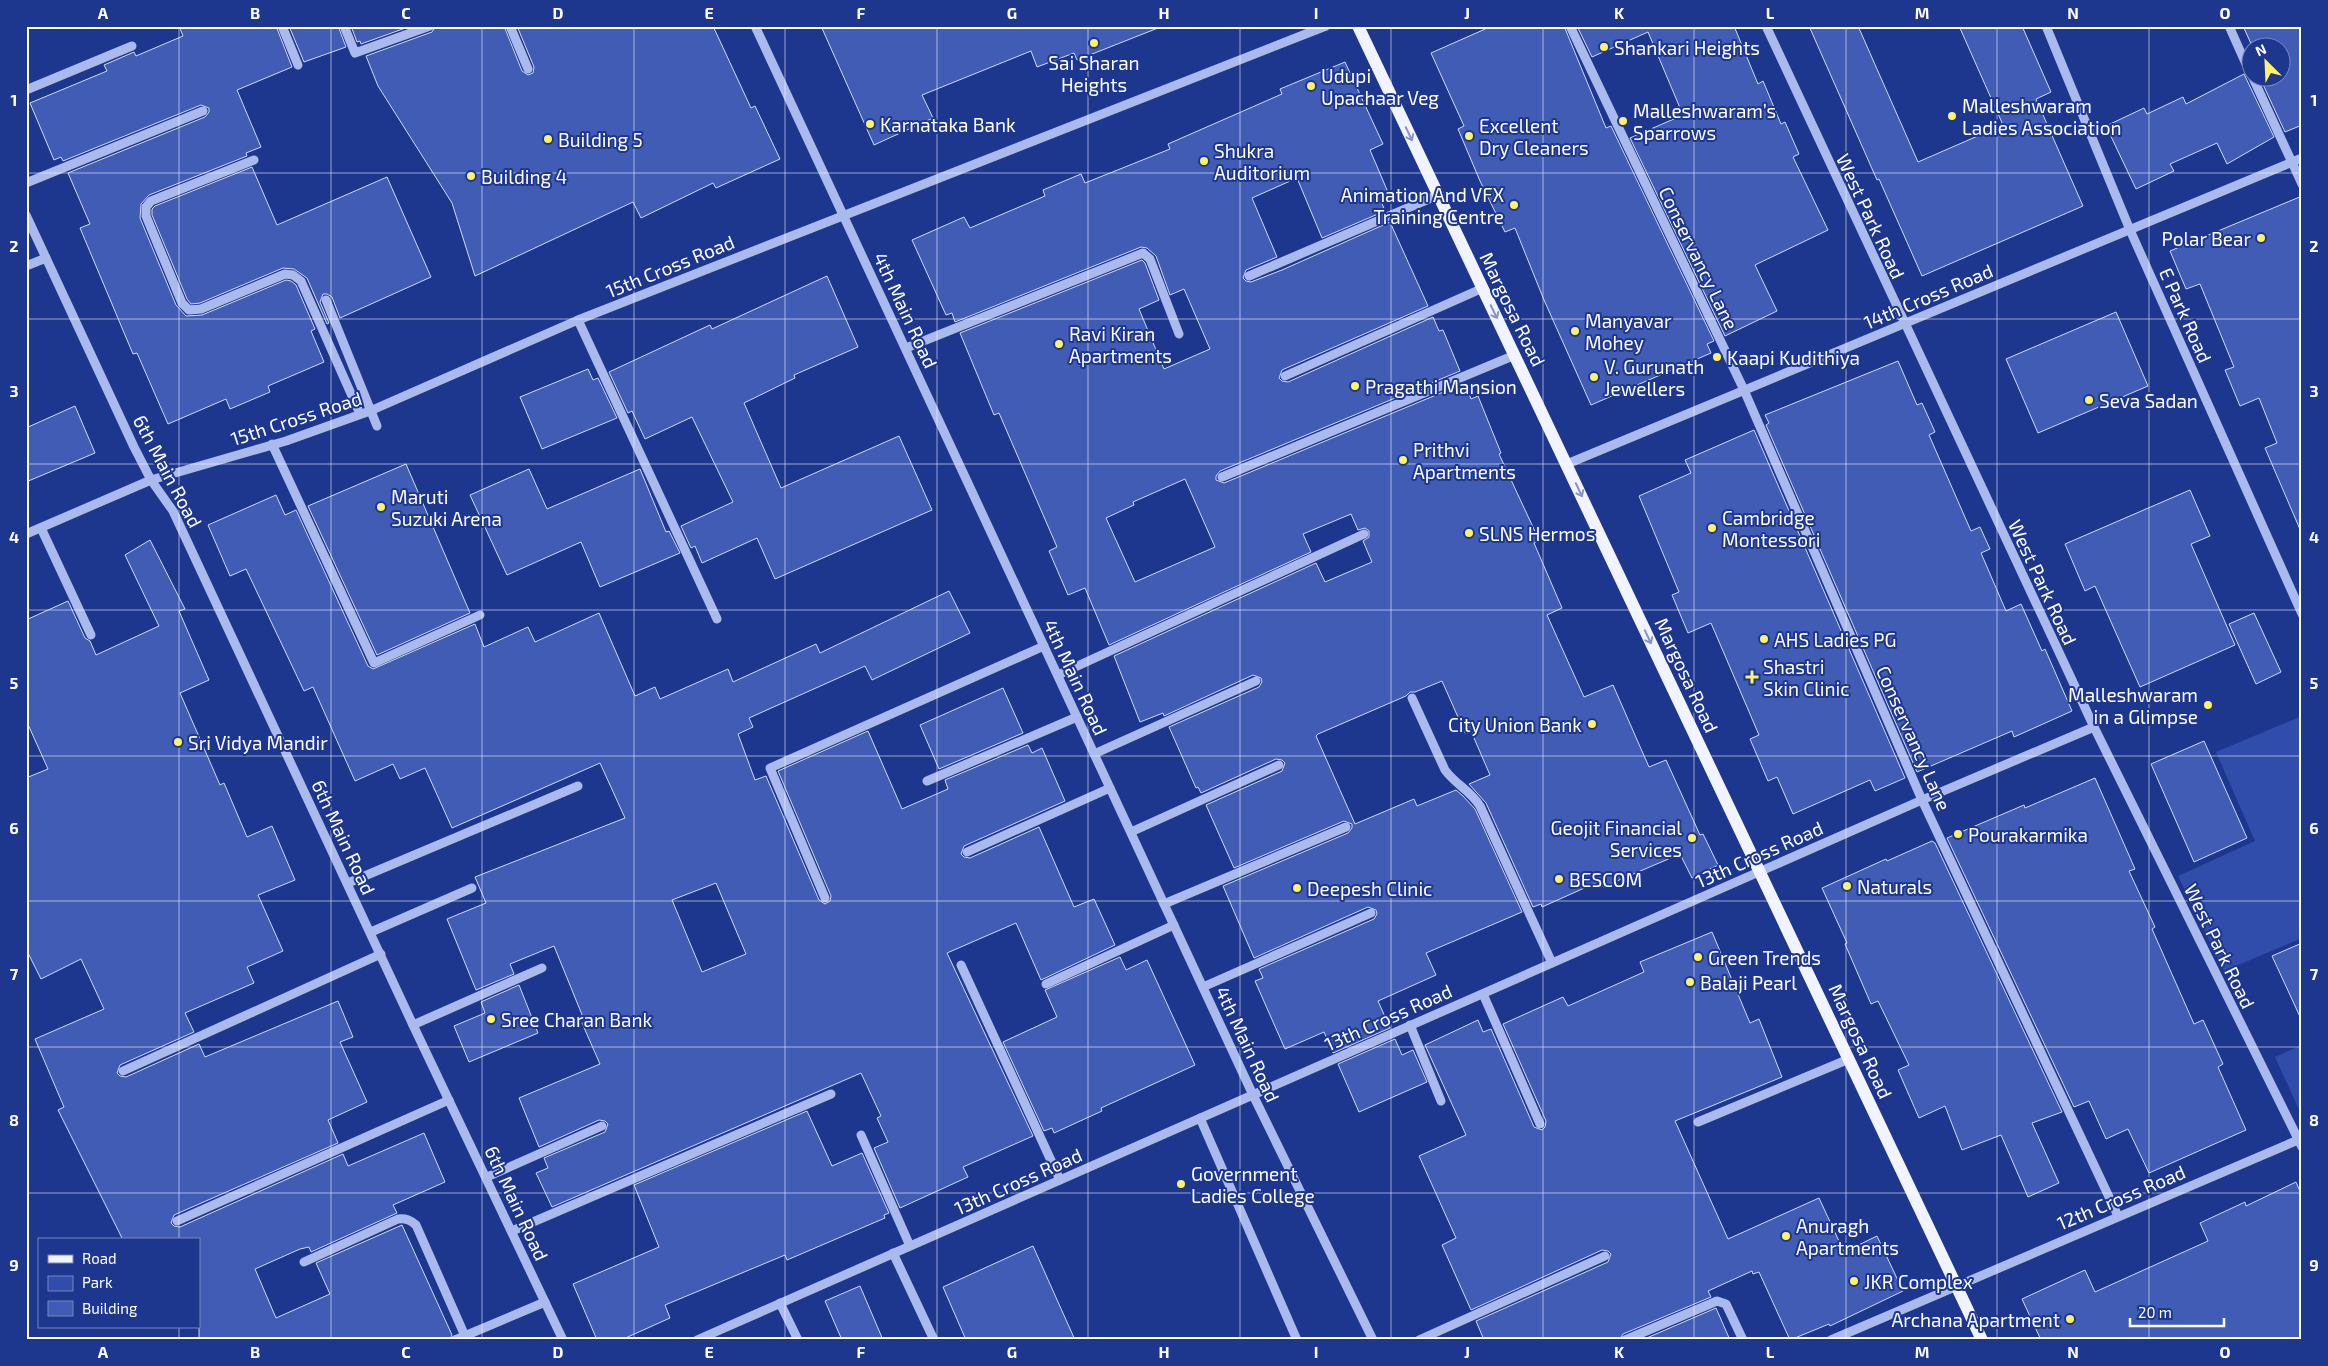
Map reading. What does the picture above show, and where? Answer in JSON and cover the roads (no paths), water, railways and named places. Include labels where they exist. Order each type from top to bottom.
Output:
[{"type":"main road","name":"Margosa Road","points":[[1358,26],[1982,1340]]},
{"type":"street","points":[[282,26],[298,65]]},
{"type":"street","points":[[344,26],[355,54],[430,26]]},
{"type":"street","points":[[510,26],[528,69]]},
{"type":"street","name":"4th Main Road","points":[[755,26],[1253,1095],[1373,1340]]},
{"type":"street","name":"15th Cross Road","points":[[26,534],[152,480],[272,444],[370,411],[578,320],[843,214],[1326,26]]},
{"type":"street","name":"Conservancy Lane","points":[[1570,26],[1744,390],[1922,800],[2118,1216]]},
{"type":"street","name":"West Park Road","points":[[1766,26],[2094,727],[2300,1143]]},
{"type":"street","name":"E Park Road","points":[[2046,26],[2130,230],[2302,614]]},
{"type":"street","points":[[2229,26],[2240,51]]},
{"type":"street","points":[[26,90],[132,46]]},
{"type":"street","points":[[2258,88],[2302,184]]},
{"type":"street","points":[[26,183],[203,111]]},
{"type":"street","name":"14th Cross Road","points":[[1567,464],[2302,158]]},
{"type":"street","points":[[254,160],[151,201],[146,207],[146,216],[182,303],[189,310],[201,309],[285,274],[293,275],[301,281],[360,414]]},
{"type":"street","points":[[1249,276],[1438,195]]},
{"type":"street","name":"6th Main Road","points":[[26,215],[152,480],[173,511],[413,1025],[563,1340]]},
{"type":"street","points":[[906,348],[1143,253],[1150,259],[1179,334]]},
{"type":"street","points":[[26,266],[46,258]]},
{"type":"street","points":[[1285,376],[1483,288]]},
{"type":"street","points":[[326,300],[377,426]]},
{"type":"street","points":[[578,320],[717,619]]},
{"type":"street","points":[[1222,477],[1515,355]]},
{"type":"street","points":[[272,444],[374,663],[480,615]]},
{"type":"street","points":[[41,528],[91,635]]},
{"type":"street","points":[[1058,675],[1364,534]]},
{"type":"street","points":[[825,898],[770,768],[1044,646]]},
{"type":"street","points":[[1094,754],[1256,682]]},
{"type":"street","points":[[1412,698],[1445,770],[1452,780],[1476,798],[1552,963]]},
{"type":"street","points":[[928,781],[1077,717]]},
{"type":"street","name":"13th Cross Road","points":[[697,1340],[1922,800],[2094,727]]},
{"type":"street","points":[[1131,832],[1279,765]]},
{"type":"street","points":[[348,884],[578,786]]},
{"type":"street","points":[[967,852],[1110,788]]},
{"type":"street","points":[[1164,904],[1346,827]]},
{"type":"street","points":[[370,932],[472,888]]},
{"type":"street","points":[[1203,987],[1370,913]]},
{"type":"street","points":[[1046,984],[1174,925]]},
{"type":"street","points":[[123,1071],[381,954]]},
{"type":"street","points":[[961,964],[1060,1180]]},
{"type":"street","points":[[413,1025],[542,968]]},
{"type":"street","points":[[1483,994],[1540,1124]]},
{"type":"street","points":[[1410,1025],[1442,1102]]},
{"type":"street","points":[[1698,1122],[1849,1059]]},
{"type":"street","points":[[512,1231],[831,1094]]},
{"type":"street","points":[[178,1221],[449,1100]]},
{"type":"street","points":[[1200,1118],[1297,1340]]},
{"type":"street","points":[[487,1177],[602,1126]]},
{"type":"street","points":[[861,1135],[910,1246]]},
{"type":"street","name":"12th Cross Road","points":[[1830,1340],[2118,1216],[2300,1143]]},
{"type":"street","points":[[304,1262],[398,1219],[405,1218],[416,1225],[465,1336]]},
{"type":"street","points":[[893,1253],[934,1340]]},
{"type":"street","points":[[1419,1340],[1605,1256]]},
{"type":"street","points":[[1625,1340],[1717,1301],[1726,1304],[1743,1340]]},
{"type":"street","points":[[456,1340],[545,1302]]},
{"type":"street","points":[[780,1303],[798,1340]]},
{"type":"place","name":"Sai Sharan Heights","points":[[1094,43]]},
{"type":"place","name":"Shankari Heights","points":[[1604,47]]},
{"type":"place","name":"Udupi Upachaar Veg","points":[[1311,86]]},
{"type":"place","name":"Malleshwaram Ladies Association","points":[[1952,116]]},
{"type":"place","name":"Malleshwaram’s Sparrows","points":[[1623,121]]},
{"type":"place","name":"Karnataka Bank","points":[[870,124]]},
{"type":"place","name":"Excellent Dry Cleaners","points":[[1469,136]]},
{"type":"place","name":"Building 5","points":[[548,139]]},
{"type":"place","name":"Shukra Auditorium","points":[[1204,161]]},
{"type":"place","name":"Building 4","points":[[471,176]]},
{"type":"place","name":"Animation And VFX Training Centre","points":[[1514,205]]},
{"type":"place","name":"Polar Bear","points":[[2261,238]]},
{"type":"place","name":"Manyavar Mohey","points":[[1575,331]]},
{"type":"place","name":"Ravi Kiran Apartments","points":[[1059,344]]},
{"type":"place","name":"Kaapi Kudithiya","points":[[1717,357]]},
{"type":"place","name":"V. Gurunath Jewellers","points":[[1594,377]]},
{"type":"place","name":"Pragathi Mansion","points":[[1355,386]]},
{"type":"place","name":"Seva Sadan","points":[[2089,400]]},
{"type":"place","name":"Prithvi Apartments","points":[[1403,460]]},
{"type":"place","name":"Maruti Suzuki Arena","points":[[381,507]]},
{"type":"place","name":"Cambridge Montessori","points":[[1712,528]]},
{"type":"place","name":"SLNS Hermos","points":[[1469,533]]},
{"type":"place","name":"AHS Ladies PG","points":[[1764,639]]},
{"type":"place","name":"Shastri Skin Clinic","points":[[1752,677]]},
{"type":"place","name":"Malleshwaram in a Glimpse","points":[[2208,705]]},
{"type":"place","name":"City Union Bank","points":[[1592,724]]},
{"type":"place","name":"Sri Vidya Mandir","points":[[178,742]]},
{"type":"place","name":"Pourakarmika","points":[[1958,834]]},
{"type":"place","name":"Geojit Financial Services","points":[[1692,838]]},
{"type":"place","name":"BESCOM","points":[[1559,879]]},
{"type":"place","name":"Naturals","points":[[1847,886]]},
{"type":"place","name":"Deepesh Clinic","points":[[1297,888]]},
{"type":"place","name":"Green Trends","points":[[1698,957]]},
{"type":"place","name":"Balaji Pearl","points":[[1690,982]]},
{"type":"place","name":"Sree Charan Bank","points":[[491,1019]]},
{"type":"place","name":"Government Ladies College","points":[[1181,1184]]},
{"type":"place","name":"Anuragh Apartments","points":[[1786,1236]]},
{"type":"place","name":"JKR Complex","points":[[1854,1281]]},
{"type":"place","name":"Archana Apartment","points":[[2070,1319]]}]
